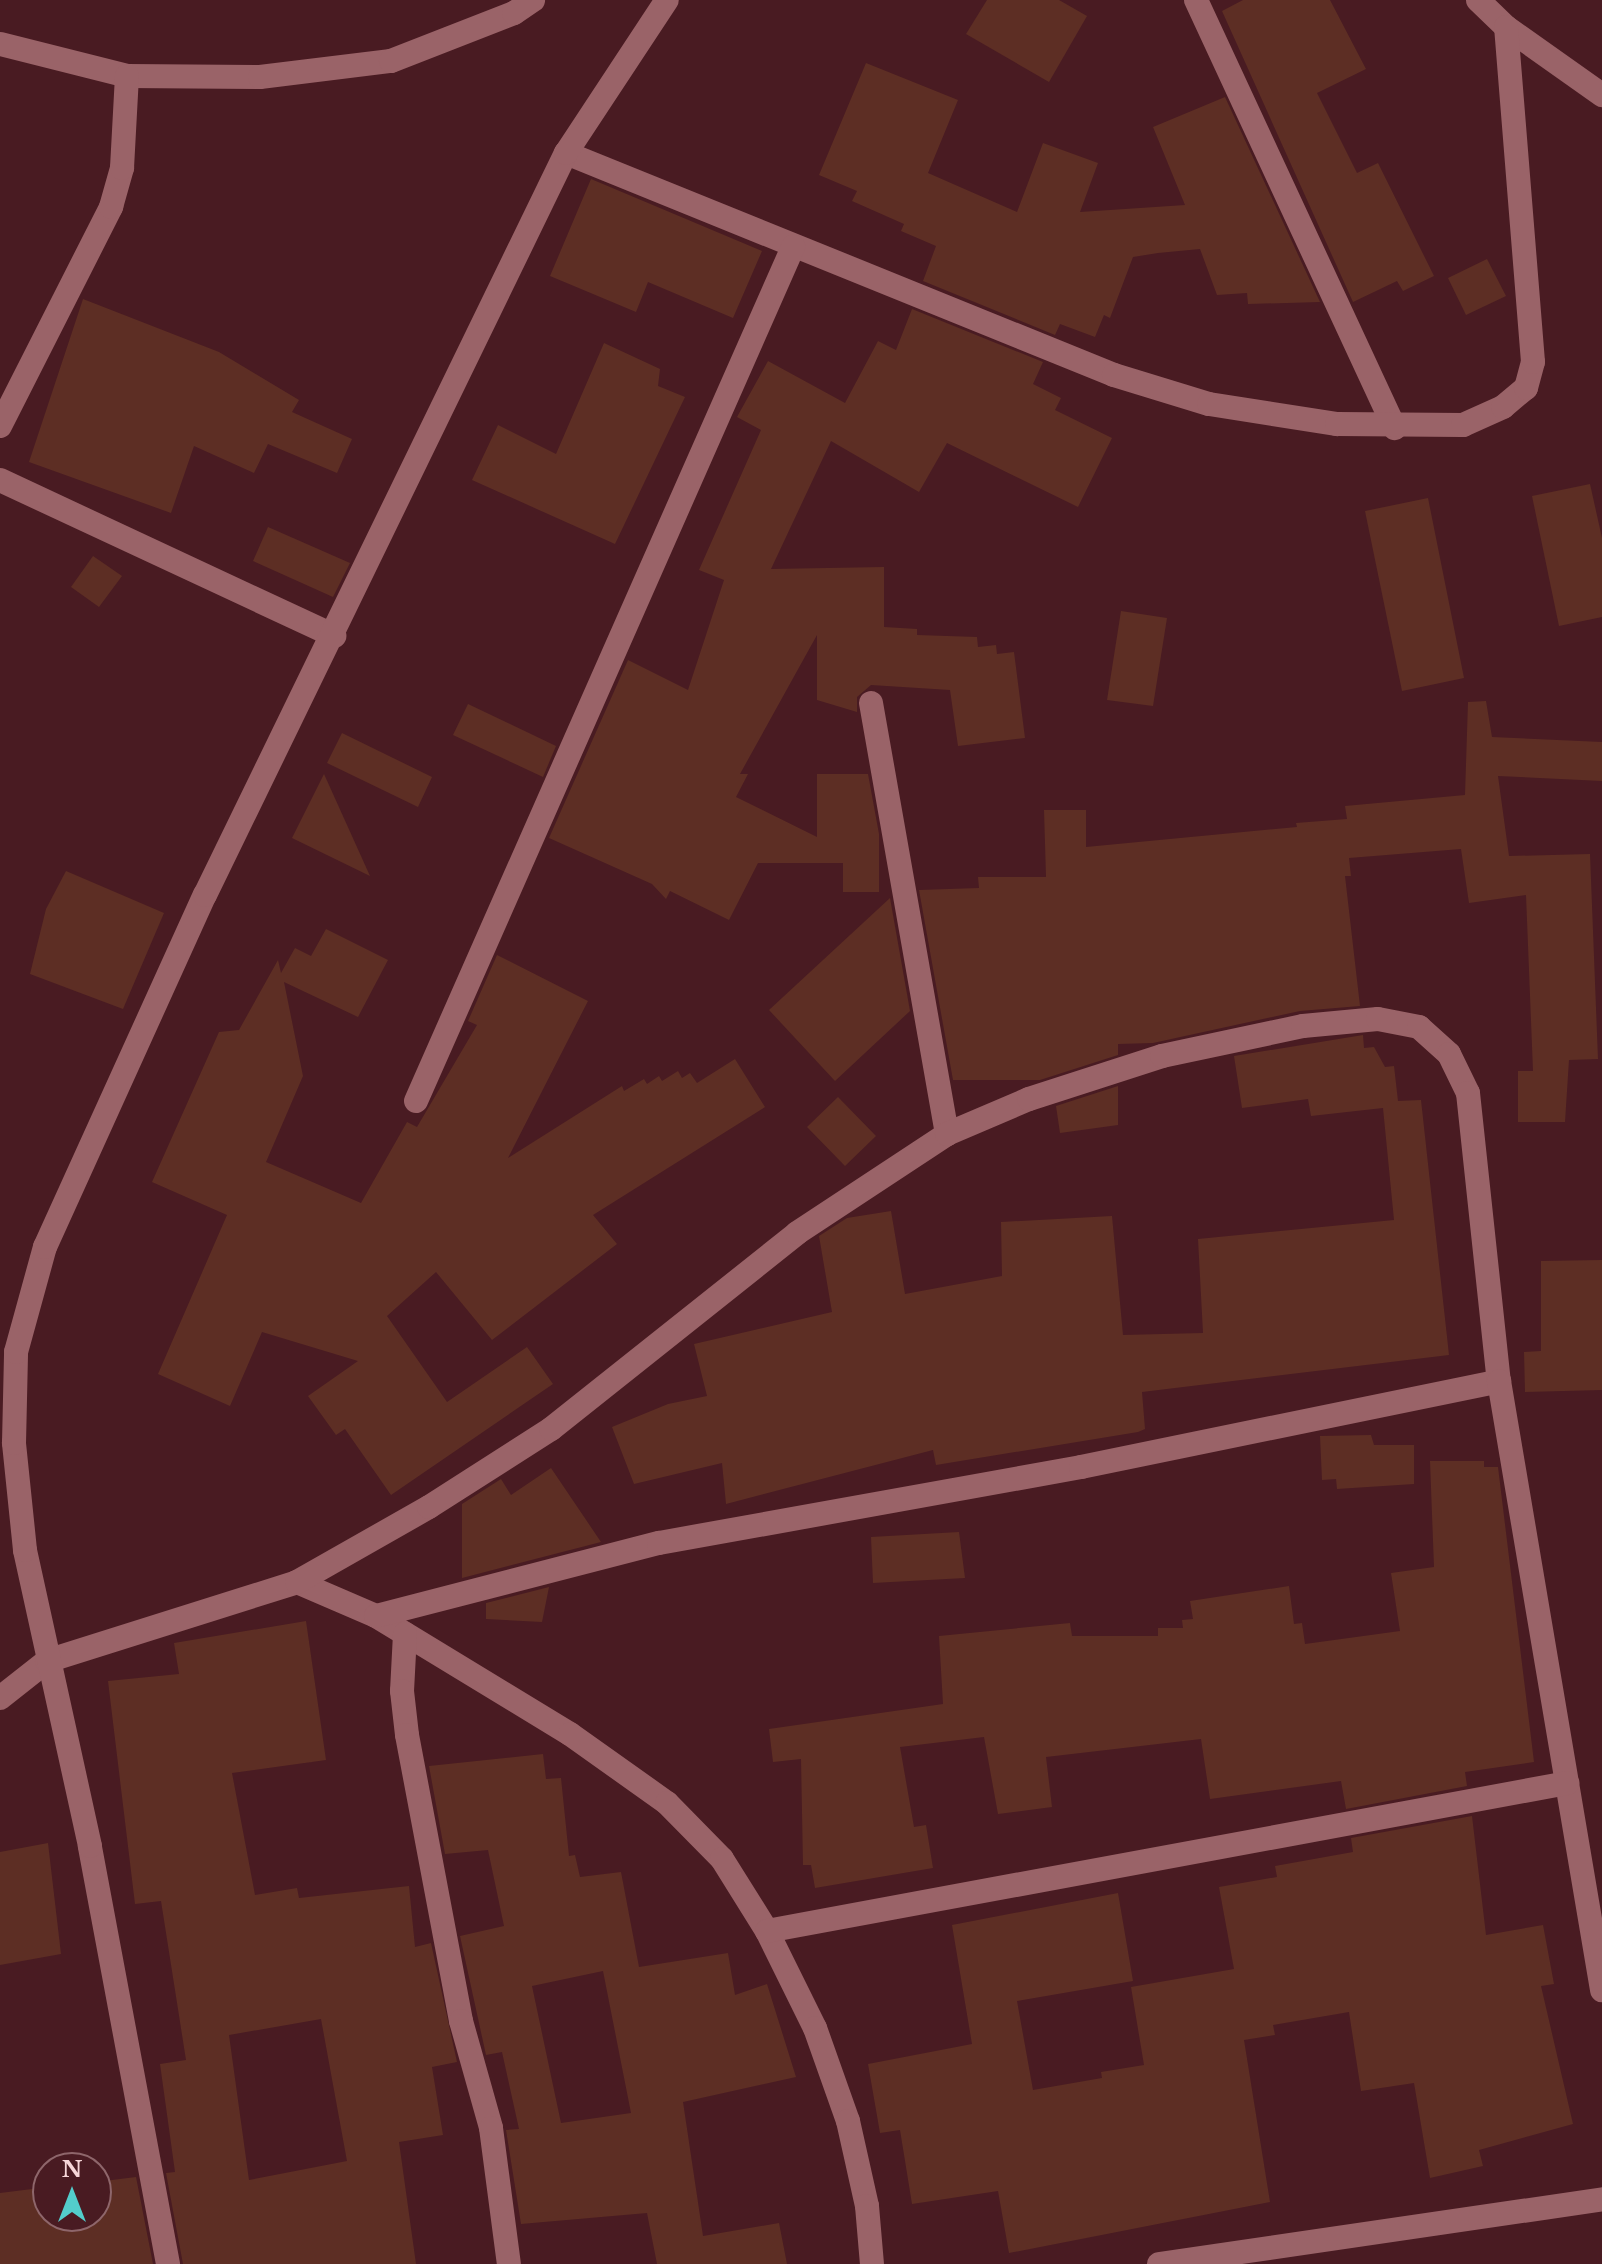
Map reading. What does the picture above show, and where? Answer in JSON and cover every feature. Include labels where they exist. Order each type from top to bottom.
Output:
[{"type":"street","points":[[0,44],[127,76],[260,77],[391,61],[514,13],[533,0]]},
{"type":"street","points":[[168,2264],[90,1846],[25,1550],[14,1443],[16,1352],[41,1262],[199,909],[566,153],[667,0]]},
{"type":"street","points":[[1196,0],[1395,428]]},
{"type":"street","points":[[1478,0],[1506,27],[1602,95]]},
{"type":"street","points":[[566,153],[1114,375],[1209,404],[1395,428],[1463,425],[1503,407],[1526,388],[1532,348],[1506,27]]},
{"type":"street","points":[[0,426],[111,207],[122,168],[127,76]]},
{"type":"street","points":[[416,1101],[793,247]]},
{"type":"street","points":[[0,480],[334,636]]},
{"type":"street","points":[[871,703],[947,1134]]},
{"type":"street","points":[[0,1698],[47,1661],[297,1582],[429,1507],[551,1429],[797,1233],[947,1134],[1029,1099],[1162,1056],[1303,1026],[1378,1019],[1419,1027],[1449,1054],[1468,1093],[1499,1381],[1602,1990]]},
{"type":"street","points":[[376,1616],[659,1543],[1081,1467],[1499,1381]]},
{"type":"street","points":[[297,1582],[376,1616],[570,1734],[667,1803],[722,1859],[767,1931],[815,2028],[848,2121],[867,2206],[872,2264]]},
{"type":"street","points":[[405,1634],[402,1691],[407,1735],[461,2021],[491,2128],[509,2264]]},
{"type":"street","points":[[767,1931],[1567,1783]]},
{"type":"street","points":[[1159,2264],[1602,2199]]},
{"type":"building","points":[[987,0],[1059,0],[1087,16],[1049,82],[966,34]]},
{"type":"building","points":[[1243,0],[1330,0],[1366,69],[1317,93],[1357,173],[1378,163],[1434,276],[1403,291],[1397,281],[1353,302],[1222,11]]},
{"type":"building","points":[[866,63],[958,100],[928,173],[1017,212],[1043,143],[1098,163],[1080,212],[1185,205],[1153,127],[1225,97],[1320,302],[1248,304],[1247,293],[1217,295],[1200,249],[1158,253],[1133,257],[1110,318],[1104,315],[1095,337],[1060,324],[1055,335],[923,281],[936,246],[901,231],[904,224],[852,201],[857,191],[819,175]]},
{"type":"building","points":[[591,179],[762,251],[733,318],[648,282],[636,312],[550,276]]},
{"type":"building","points":[[1487,259],[1506,296],[1466,315],[1448,278]]},
{"type":"building","points":[[83,299],[219,352],[299,400],[292,412],[352,439],[337,473],[268,444],[254,473],[194,446],[171,513],[29,462]]},
{"type":"building","points":[[912,309],[1043,362],[1033,384],[1061,398],[1055,410],[1112,438],[1078,507],[947,443],[919,492],[831,441],[771,569],[884,567],[884,627],[917,629],[917,635],[977,637],[978,647],[996,645],[997,654],[1014,652],[1025,738],[958,746],[950,690],[871,685],[857,697],[857,712],[817,700],[817,635],[740,774],[748,774],[736,797],[817,837],[817,774],[868,774],[879,834],[879,892],[843,892],[843,863],[758,863],[729,920],[670,891],[666,899],[652,884],[549,838],[628,660],[688,690],[724,580],[699,570],[761,430],[737,417],[768,361],[845,403],[878,341],[896,350]]},
{"type":"building","points":[[604,343],[660,369],[658,386],[685,397],[615,544],[472,480],[498,425],[556,454]]},
{"type":"building","points":[[1590,484],[1602,538],[1602,617],[1559,626],[1532,496]]},
{"type":"building","points":[[1428,498],[1464,678],[1402,691],[1365,511]]},
{"type":"building","points":[[268,527],[350,563],[333,597],[253,561]]},
{"type":"building","points":[[93,556],[122,576],[99,607],[71,587]]},
{"type":"building","points":[[1121,611],[1167,618],[1153,706],[1107,700]]},
{"type":"building","points":[[1486,701],[1492,737],[1602,742],[1602,781],[1498,776],[1509,856],[1590,854],[1598,1059],[1569,1060],[1565,1122],[1518,1122],[1518,1071],[1533,1071],[1526,895],[1469,903],[1461,849],[1349,858],[1351,876],[1345,876],[1360,1006],[1300,1011],[1153,1043],[1118,1044],[1118,1055],[1040,1080],[953,1080],[919,890],[979,888],[978,877],[1046,877],[1044,810],[1086,810],[1086,847],[1297,827],[1296,823],[1347,819],[1345,806],[1465,795],[1468,702]]},
{"type":"building","points":[[468,704],[556,746],[543,777],[453,735]]},
{"type":"building","points":[[342,733],[432,777],[418,807],[327,763]]},
{"type":"building","points":[[324,774],[370,876],[292,838]]},
{"type":"building","points":[[66,871],[164,913],[123,1009],[30,974],[46,909]]},
{"type":"building","points":[[890,898],[910,1011],[835,1081],[769,1010]]},
{"type":"building","points":[[326,929],[388,960],[358,1017],[284,982],[303,1076],[266,1162],[361,1203],[407,1122],[417,1127],[477,1025],[468,1021],[497,955],[588,1001],[508,1158],[622,1086],[624,1091],[644,1079],[647,1084],[659,1076],[662,1081],[678,1071],[682,1078],[690,1073],[697,1083],[735,1059],[765,1107],[593,1215],[617,1244],[492,1340],[436,1272],[387,1316],[447,1402],[527,1347],[553,1384],[391,1495],[345,1429],[336,1435],[308,1396],[358,1361],[262,1332],[230,1406],[158,1374],[227,1215],[152,1182],[219,1032],[239,1030],[278,960],[281,973],[295,948],[311,956]]},
{"type":"building","points":[[1363,1035],[1364,1048],[1374,1047],[1385,1067],[1394,1066],[1398,1101],[1421,1100],[1449,1355],[1142,1392],[1145,1429],[1138,1432],[936,1465],[933,1450],[726,1504],[722,1463],[634,1484],[612,1427],[668,1404],[707,1396],[694,1344],[832,1312],[819,1236],[847,1218],[891,1211],[905,1294],[1002,1276],[1001,1222],[1112,1216],[1123,1335],[1203,1333],[1198,1239],[1394,1220],[1383,1108],[1311,1116],[1308,1099],[1242,1108],[1234,1056]]},
{"type":"building","points":[[1118,1086],[1118,1125],[1060,1133],[1056,1106]]},
{"type":"building","points":[[838,1097],[876,1136],[845,1166],[807,1127]]},
{"type":"building","points":[[1602,1260],[1602,1390],[1525,1392],[1524,1352],[1541,1351],[1541,1261]]},
{"type":"building","points":[[1371,1435],[1374,1445],[1414,1445],[1414,1484],[1337,1489],[1336,1479],[1322,1480],[1320,1436]]},
{"type":"building","points":[[1430,1461],[1484,1461],[1484,1467],[1498,1467],[1534,1762],[1465,1772],[1467,1786],[1346,1809],[1341,1781],[1210,1799],[1201,1739],[1046,1757],[1052,1807],[998,1814],[984,1737],[900,1747],[914,1827],[926,1825],[933,1868],[815,1888],[811,1865],[803,1865],[801,1759],[773,1762],[769,1729],[943,1704],[939,1636],[1070,1623],[1072,1636],[1158,1636],[1158,1628],[1183,1628],[1182,1620],[1193,1619],[1190,1601],[1289,1586],[1294,1624],[1302,1623],[1305,1644],[1400,1631],[1391,1573],[1434,1567]]},
{"type":"building","points":[[551,1468],[601,1542],[462,1578],[462,1504],[501,1479],[511,1495]]},
{"type":"building","points":[[959,1532],[965,1578],[873,1583],[871,1537]]},
{"type":"building","points":[[549,1587],[542,1622],[486,1619],[486,1603]]},
{"type":"building","points":[[306,1621],[326,1760],[232,1773],[255,1895],[297,1888],[299,1898],[409,1886],[415,1947],[431,1943],[457,2062],[432,2067],[443,2135],[399,2142],[416,2264],[183,2264],[166,2173],[175,2172],[160,2064],[186,2060],[161,1901],[135,1904],[108,1681],[179,1674],[174,1643]],"holes":[[[321,2019],[347,2161],[249,2180],[229,2035]]]},
{"type":"building","points":[[543,1754],[546,1779],[561,1778],[569,1856],[575,1855],[580,1877],[621,1872],[639,1967],[728,1953],[735,1995],[767,1984],[796,2077],[683,2102],[703,2236],[779,2223],[787,2264],[657,2264],[647,2213],[521,2224],[506,2130],[519,2129],[502,2052],[486,2055],[460,1936],[504,1926],[488,1850],[445,1854],[429,1766]],"holes":[[[603,1971],[631,2113],[561,2123],[532,1986]]]},
{"type":"building","points":[[1472,1816],[1486,1935],[1543,1925],[1554,1984],[1541,1986],[1573,2124],[1479,2150],[1483,2166],[1430,2178],[1414,2083],[1361,2091],[1349,2012],[1273,2025],[1275,2035],[1244,2040],[1270,2202],[1009,2253],[998,2191],[912,2204],[900,2130],[880,2133],[868,2064],[972,2044],[952,1925],[1118,1893],[1133,1981],[1017,2001],[1033,2090],[1102,2078],[1101,2072],[1144,2065],[1131,1987],[1234,1969],[1219,1887],[1277,1877],[1275,1866],[1353,1852],[1351,1838]]},
{"type":"building","points":[[48,1843],[61,1954],[0,1965],[0,1852]]},
{"type":"building","points":[[136,2177],[153,2264],[0,2264],[0,2193],[32,2189],[32,2232],[112,2232],[112,2180]]}]
